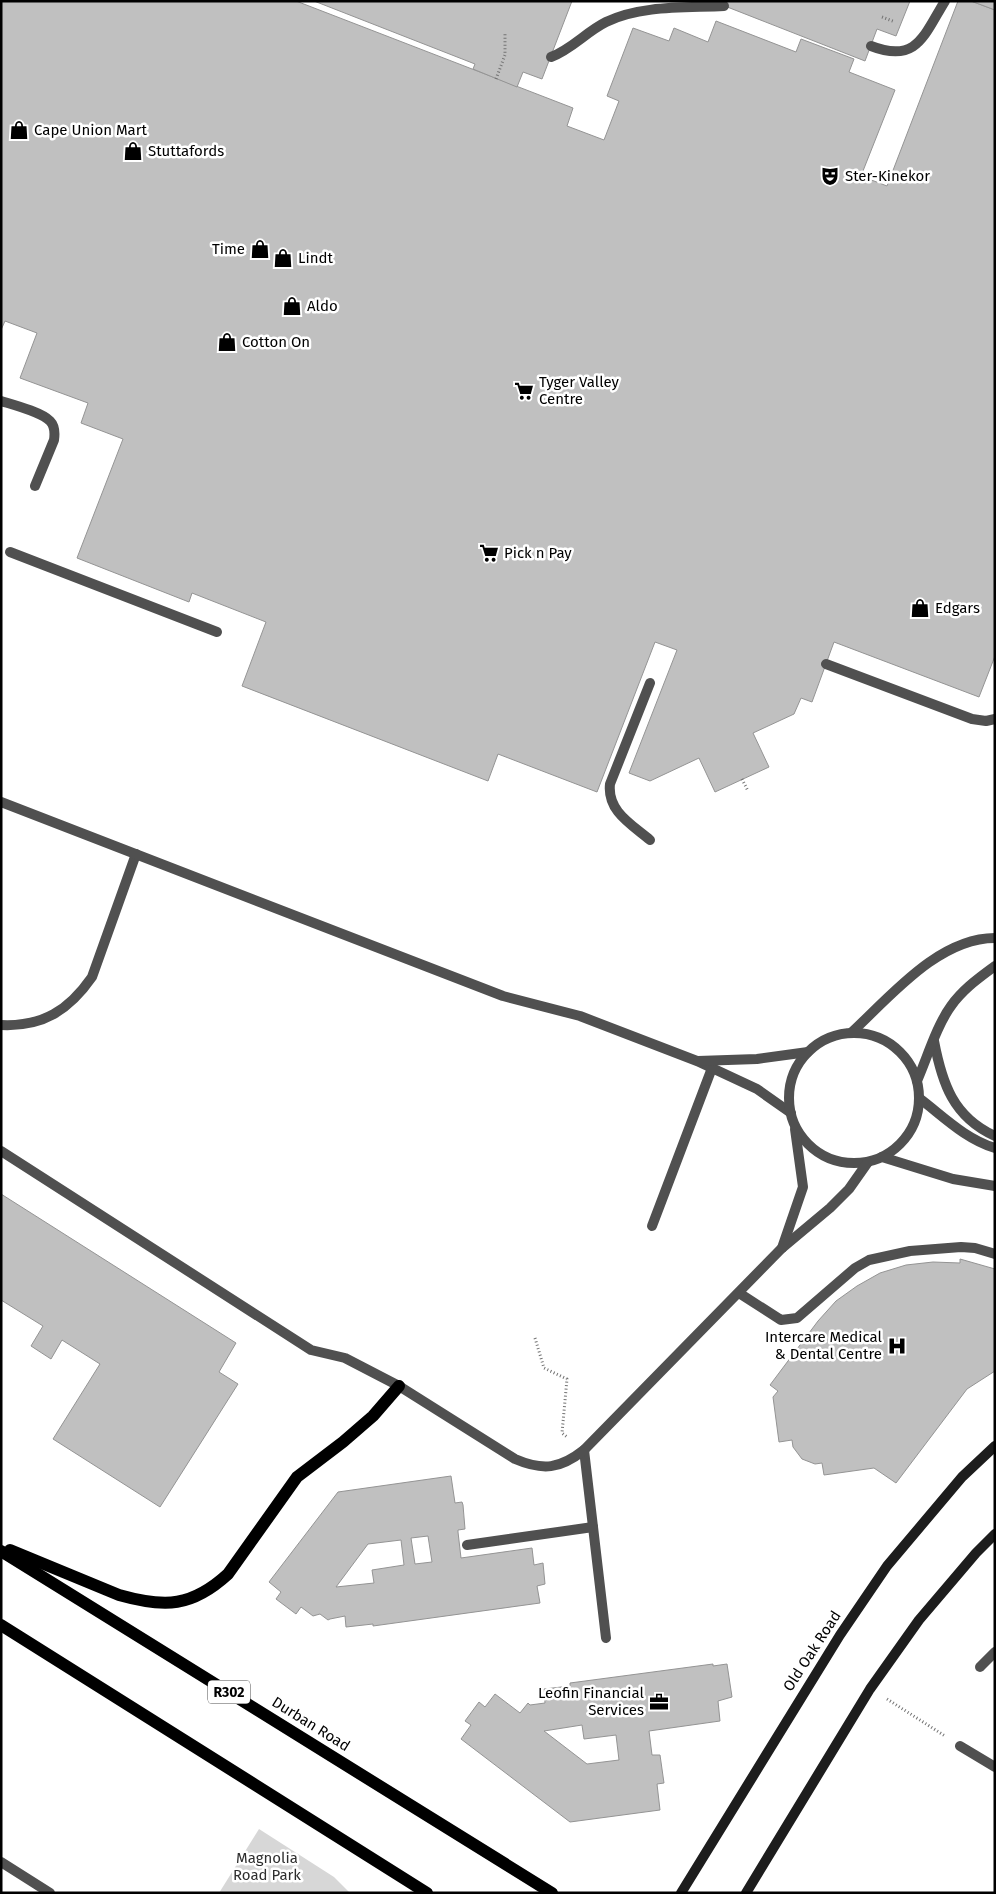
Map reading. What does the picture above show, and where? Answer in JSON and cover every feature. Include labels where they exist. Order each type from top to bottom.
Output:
[{"type":"main road","points":[[1,1546],[119,1595],[165,1604],[195,1598],[216,1586],[228,1574],[297,1477],[373,1416],[399,1386]]},
{"type":"main road","name":"Old Oak Road","points":[[681,1893],[835,1643],[882,1574],[962,1477],[995,1446]]},
{"type":"main road","points":[[746,1893],[870,1689],[919,1620],[976,1553],[995,1534]]},
{"type":"main road","name":"Durban Road","points":[[1,1552],[552,1893]]},
{"type":"main road","points":[[1,1625],[427,1893]]},
{"type":"street","points":[[871,46],[886,52],[905,51],[920,40],[945,1]]},
{"type":"street","points":[[550,57],[570,48],[593,29],[616,18],[669,9],[724,6]]},
{"type":"street","points":[[1,400],[44,417],[53,426],[54,440],[35,486]]},
{"type":"street","points":[[10,552],[217,632]]},
{"type":"street","points":[[826,664],[972,719],[995,719]]},
{"type":"street","points":[[650,683],[610,784],[609,792],[611,801],[618,814],[650,840]]},
{"type":"street","points":[[1,802],[503,996],[580,1016],[697,1061],[757,1089],[791,1113]]},
{"type":"street","points":[[1,1025],[26,1024],[48,1017],[66,1007],[80,993],[92,977],[136,854]]},
{"type":"street","points":[[851,1033],[916,973],[944,952],[973,940],[995,938]]},
{"type":"street","points":[[917,1081],[941,1022],[951,1006],[963,991],[995,966]]},
{"type":"street","points":[[782,1249],[803,1187],[795,1125],[791,1113],[790,1087],[800,1062],[808,1052],[828,1039],[851,1033],[877,1037],[890,1044],[901,1053],[910,1065],[917,1081],[918,1112],[913,1126],[905,1139],[895,1149],[882,1157],[868,1162],[851,1163],[828,1158],[809,1145],[795,1125]]},
{"type":"street","points":[[934,1040],[945,1083],[956,1105],[967,1117],[995,1136]]},
{"type":"street","points":[[697,1061],[756,1059],[808,1052]]},
{"type":"street","points":[[652,1226],[712,1068]]},
{"type":"street","points":[[919,1098],[958,1129],[974,1139],[995,1148]]},
{"type":"street","points":[[1,1151],[311,1350],[345,1358],[399,1386],[515,1459],[528,1465],[542,1467],[557,1466],[571,1460],[584,1450],[782,1249],[830,1208],[857,1181],[868,1162]]},
{"type":"street","points":[[882,1157],[953,1179],[995,1186]]},
{"type":"street","points":[[739,1293],[780,1320],[790,1320],[796,1318],[855,1268],[869,1260],[910,1251],[961,1247],[974,1248],[995,1254]]},
{"type":"street","points":[[584,1450],[606,1638]]},
{"type":"street","points":[[467,1545],[593,1527]]},
{"type":"street","points":[[980,1667],[995,1652]]},
{"type":"street","points":[[960,1746],[995,1768]]},
{"type":"street","points":[[1,1862],[50,1893]]},
{"type":"path","points":[[882,17],[895,22]]},
{"type":"path","points":[[496,78],[505,54],[505,32]]},
{"type":"path","points":[[742,779],[748,791]]},
{"type":"path","points":[[535,1338],[544,1368],[567,1379],[562,1433],[584,1450]]},
{"type":"path","points":[[870,1689],[960,1746]]},
{"type":"green space","name":"Magnolia Road Park","points":[[259,1829],[334,1877],[350,1893],[219,1893]]},
{"type":"building","name":"Tyger Valley Centre","points":[[1,1],[296,1],[573,108],[567,126],[604,140],[619,101],[607,96],[633,28],[669,41],[674,28],[708,42],[716,21],[796,52],[801,39],[854,59],[849,72],[895,90],[861,176],[887,186],[958,1],[971,1],[995,10],[995,656],[979,697],[834,642],[812,702],[801,698],[794,714],[753,733],[769,767],[715,792],[699,758],[650,781],[629,773],[677,650],[655,642],[597,792],[498,754],[488,781],[242,686],[266,622],[192,593],[189,602],[77,558],[123,439],[81,423],[88,403],[20,378],[37,333],[5,321],[1,330]]},
{"type":"building","points":[[314,1],[572,1],[542,79],[523,72],[517,87],[473,69],[475,64]]},
{"type":"building","points":[[712,1],[910,1],[896,36],[877,29],[865,61]]},
{"type":"building","points":[[971,1],[995,1],[995,10]]},
{"type":"building","points":[[1,1194],[236,1343],[219,1372],[238,1384],[160,1507],[53,1439],[100,1364],[62,1340],[51,1359],[31,1346],[43,1326],[1,1300]]},
{"type":"building","name":"Intercare Medical & Dental Centre","points":[[960,1259],[995,1269],[995,1371],[967,1389],[896,1483],[874,1468],[824,1475],[822,1463],[815,1464],[802,1459],[793,1447],[792,1440],[779,1442],[773,1397],[778,1391],[770,1385],[818,1321],[836,1301],[880,1273],[906,1265],[933,1262],[960,1263]]},
{"type":"building","points":[[451,1476],[455,1503],[462,1502],[463,1505],[465,1529],[458,1530],[461,1558],[532,1548],[534,1565],[543,1563],[545,1584],[537,1586],[540,1603],[373,1626],[373,1624],[346,1627],[345,1616],[328,1620],[320,1614],[313,1616],[301,1607],[296,1614],[276,1599],[281,1592],[269,1582],[338,1492]],"holes":[[[428,1536],[432,1562],[415,1564],[411,1538]],[[401,1540],[404,1565],[372,1570],[374,1583],[336,1587],[368,1544]]]},
{"type":"building","points":[[713,1664],[713,1666],[727,1664],[732,1697],[718,1701],[720,1721],[649,1731],[652,1755],[660,1755],[664,1783],[657,1784],[660,1810],[570,1822],[461,1739],[471,1725],[465,1721],[479,1702],[485,1707],[495,1694],[520,1713],[528,1703],[530,1705],[545,1703],[544,1689],[570,1686],[570,1683]],"holes":[[[582,1725],[584,1739],[616,1735],[619,1760],[587,1764],[544,1731]]]},
{"type":"place","name":"Cape Union Mart","points":[[19,130]]},
{"type":"place","name":"Stuttafords","points":[[133,151]]},
{"type":"place","name":"Ster-Kinekor","points":[[830,176]]},
{"type":"place","name":"Time","points":[[260,249]]},
{"type":"place","name":"Lindt","points":[[283,258]]},
{"type":"place","name":"Aldo","points":[[292,306]]},
{"type":"place","name":"Cotton On","points":[[227,342]]},
{"type":"place","name":"Tyger Valley Centre","points":[[524,391]]},
{"type":"place","name":"Pick n Pay","points":[[489,553]]},
{"type":"place","name":"Edgars","points":[[920,608]]},
{"type":"place","name":"Intercare Medical & Dental Centre","points":[[897,1346]]},
{"type":"place","name":"Leofin Financial Services","points":[[659,1702]]}]
